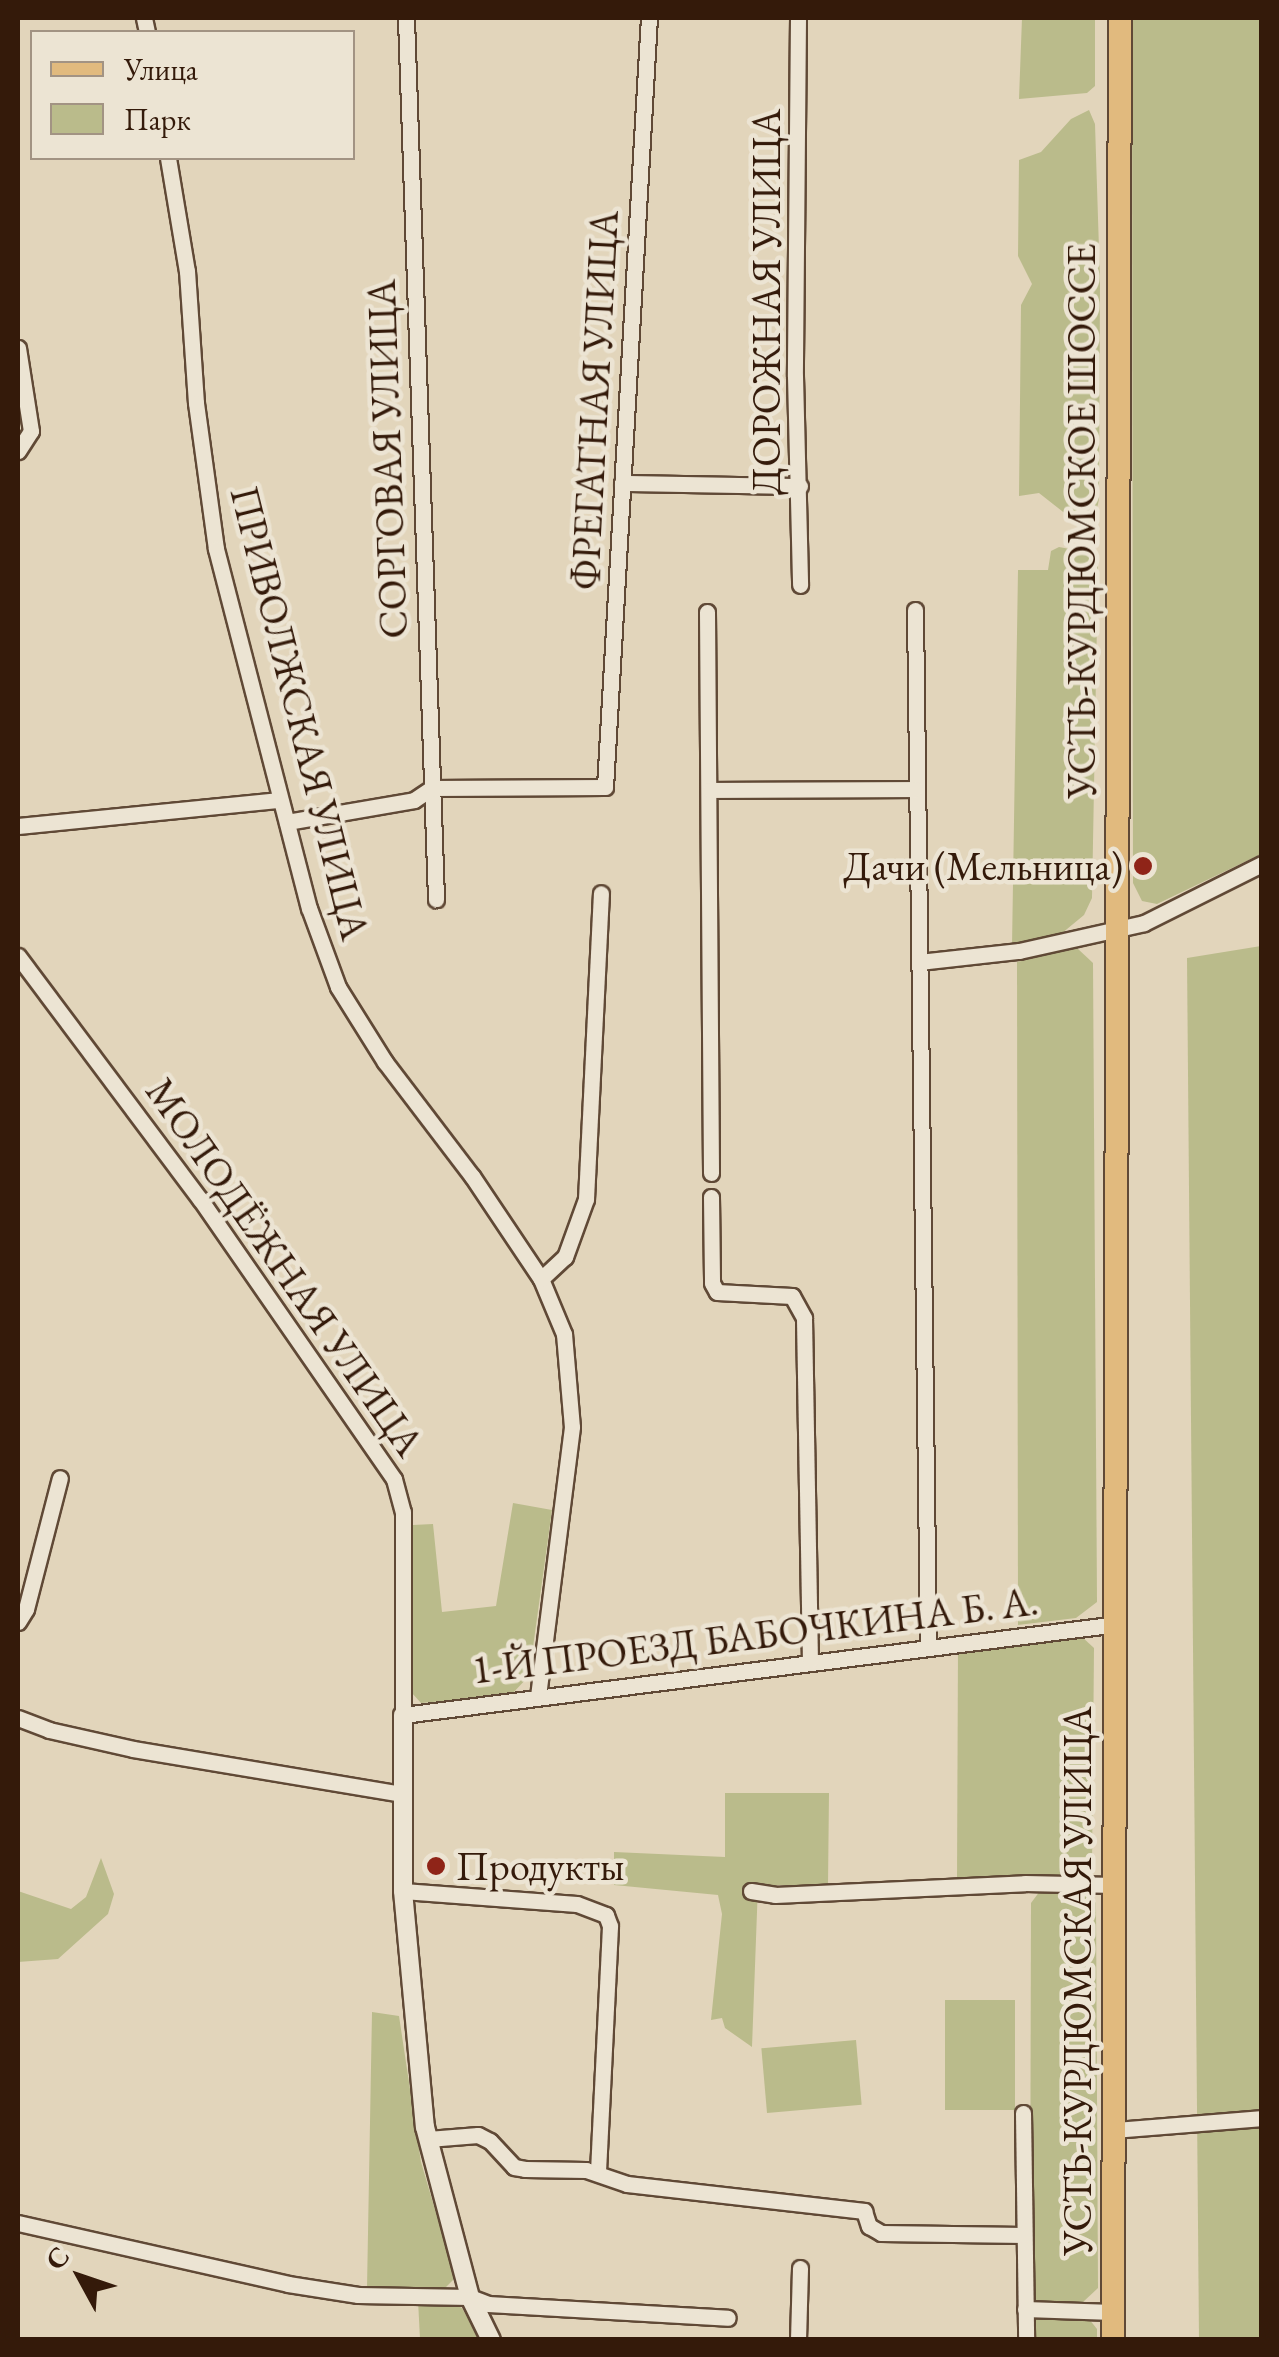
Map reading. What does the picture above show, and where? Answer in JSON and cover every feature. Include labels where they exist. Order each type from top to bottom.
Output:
[{"type":"main road","name":"УСТЬ-КУРДЮМСКОЕ ШОССЕ","points":[[1117,1624],[1120,18]]},
{"type":"main road","name":"УСТЬ-КУРДЮМСКАЯ УЛИЦА","points":[[1113,2340],[1117,1624]]},
{"type":"street","name":"СОРГОВАЯ УЛИЦА","points":[[406,18],[436,898]]},
{"type":"street","name":"ФРЕГАТНАЯ УЛИЦА","points":[[432,788],[605,787],[649,18]]},
{"type":"street","name":"ДОРОЖНАЯ УЛИЦА","points":[[798,18],[795,376],[800,585]]},
{"type":"street","name":"ПРИВОЛЖСКАЯ УЛИЦА","points":[[168,160],[186,270],[196,403],[216,548],[309,908],[338,987],[385,1062],[472,1176],[540,1279],[564,1334],[572,1390],[572,1427],[538,1695]]},
{"type":"street","points":[[18,348],[30,432],[18,451]]},
{"type":"street","points":[[622,483],[800,486]]},
{"type":"street","points":[[915,610],[928,1646]]},
{"type":"street","points":[[708,612],[711,1173]]},
{"type":"street","points":[[288,822],[414,800],[432,788]]},
{"type":"street","points":[[710,790],[916,788]]},
{"type":"street","points":[[18,826],[280,800]]},
{"type":"street","points":[[919,962],[1019,951],[1093,931],[1144,923],[1262,864]]},
{"type":"street","points":[[540,1279],[565,1257],[586,1199],[601,893]]},
{"type":"street","name":"МОЛОДЁЖНАЯ УЛИЦА","points":[[18,956],[200,1198],[394,1479],[403,1512],[402,1891],[411,2016],[428,2139],[470,2296],[491,2340]]},
{"type":"street","points":[[711,1197],[712,1283],[718,1292],[792,1296],[804,1318],[810,1660]]},
{"type":"street","points":[[18,1622],[26,1610],[60,1478]]},
{"type":"street","name":"1-Й ПРОЕЗД БАБОЧКИНА Б. А.","points":[[403,1715],[810,1660],[1117,1624]]},
{"type":"street","points":[[18,1718],[49,1730],[133,1749],[401,1794]]},
{"type":"street","points":[[750,1891],[775,1894],[1026,1884],[1115,1885]]},
{"type":"street","points":[[402,1891],[577,1904],[606,1914],[610,1926],[598,2172]]},
{"type":"street","points":[[1023,2113],[1026,2340]]},
{"type":"street","points":[[1114,2130],[1262,2118]]},
{"type":"street","points":[[428,2139],[478,2135],[490,2140],[514,2167],[598,2172],[627,2184],[864,2212],[869,2226],[881,2233],[1024,2235]]},
{"type":"street","points":[[18,2223],[288,2284],[358,2295],[470,2296],[488,2304],[728,2318]]},
{"type":"street","points":[[798,2340],[800,2268]]},
{"type":"street","points":[[1025,2309],[1113,2312]]},
{"type":"green space","points":[[1022,18],[1095,18],[1095,86],[1087,93],[1019,99]]},
{"type":"green space","points":[[1132,18],[1262,18],[1261,854],[1157,904],[1142,901],[1133,883]]},
{"type":"green space","points":[[1089,110],[1095,124],[1100,280],[1099,499],[1095,519],[1081,526],[1039,493],[1019,496],[1021,305],[1032,284],[1018,256],[1019,160],[1041,152],[1071,119]]},
{"type":"green space","points":[[1059,547],[1091,553],[1098,566],[1092,898],[1084,915],[1061,934],[1012,946],[1018,570],[1048,570],[1051,551]]},
{"type":"green space","points":[[1261,946],[1261,2339],[1199,2339],[1187,958]]},
{"type":"green space","points":[[1077,948],[1093,963],[1097,1602],[1076,1618],[1018,1625],[1017,962]]},
{"type":"green space","points":[[513,1503],[552,1510],[529,1676],[511,1695],[421,1703],[411,1692],[413,1525],[433,1524],[442,1612],[496,1606]]},
{"type":"green space","points":[[1081,1636],[1094,1648],[1092,1868],[1077,1878],[957,1879],[958,1648]]},
{"type":"green space","points":[[725,1793],[829,1793],[828,1885],[758,1885],[752,2047],[725,2028],[722,2018],[711,2020],[722,1914],[718,1895],[614,1885],[614,1852],[725,1857]]},
{"type":"green space","points":[[101,1858],[114,1894],[108,1914],[58,1959],[18,1962],[18,1891],[71,1909],[86,1897]]},
{"type":"green space","points":[[1043,1887],[1088,1892],[1096,1903],[1098,2288],[1082,2303],[1041,2302],[1034,2299],[1030,2290],[1031,1903]]},
{"type":"green space","points":[[945,2000],[1015,2000],[1015,2110],[945,2110]]},
{"type":"green space","points":[[372,2012],[399,2016],[421,2162],[455,2278],[442,2291],[367,2288]]},
{"type":"green space","points":[[856,2040],[862,2105],[767,2113],[761,2048]]},
{"type":"green space","points":[[418,2300],[448,2301],[462,2308],[479,2339],[420,2339]]},
{"type":"green space","points":[[1039,2314],[1089,2319],[1097,2329],[1097,2339],[1031,2339],[1030,2325]]},
{"type":"place","name":"Дачи (Мельница)","points":[[1143,866]]},
{"type":"place","name":"Продукты","points":[[436,1866]]}]
